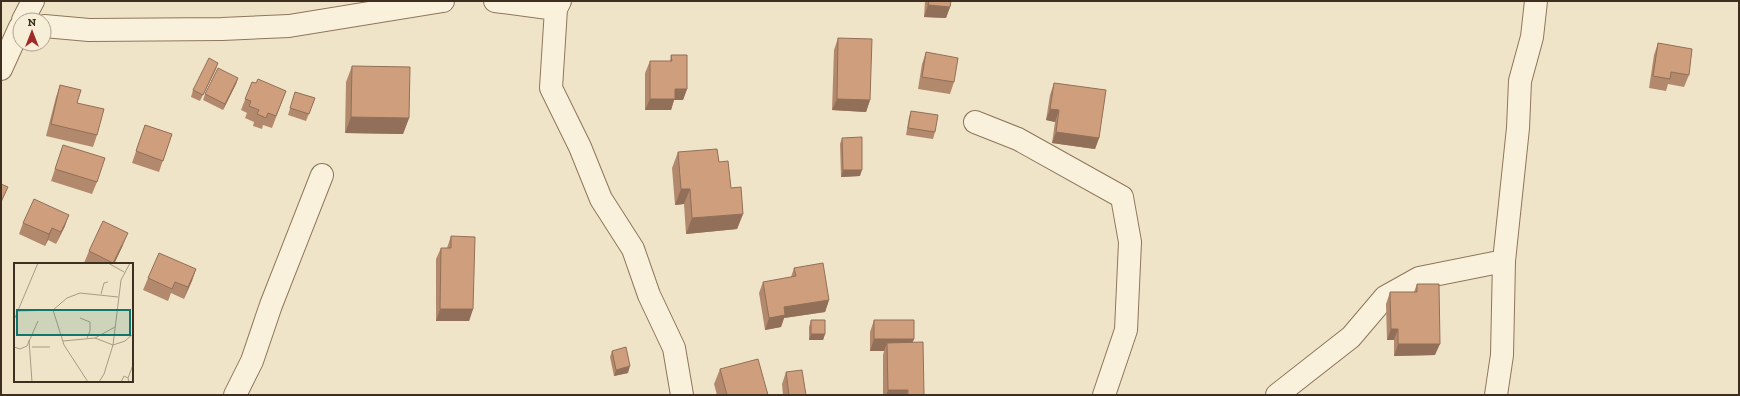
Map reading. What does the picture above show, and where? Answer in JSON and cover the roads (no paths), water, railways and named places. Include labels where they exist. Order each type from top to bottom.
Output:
[{"type":"street","points":[[27,12],[32,1]]},
{"type":"street","points":[[52,27],[89,30],[121,30],[222,29],[289,26],[443,1]]},
{"type":"street","points":[[494,1],[558,5],[551,88],[580,147],[601,199],[633,249],[649,295],[674,348],[682,395]]},
{"type":"street","points":[[1496,395],[1502,355],[1504,261],[1518,128],[1520,81],[1532,37],[1536,1]]},
{"type":"street","points":[[1,69],[12,45]]},
{"type":"street","points":[[975,122],[1018,138],[1122,197],[1130,242],[1126,330],[1104,395]]},
{"type":"street","points":[[235,395],[252,361],[271,305],[322,175]]},
{"type":"street","points":[[1278,395],[1351,337],[1385,296],[1420,278],[1504,261]]}]
